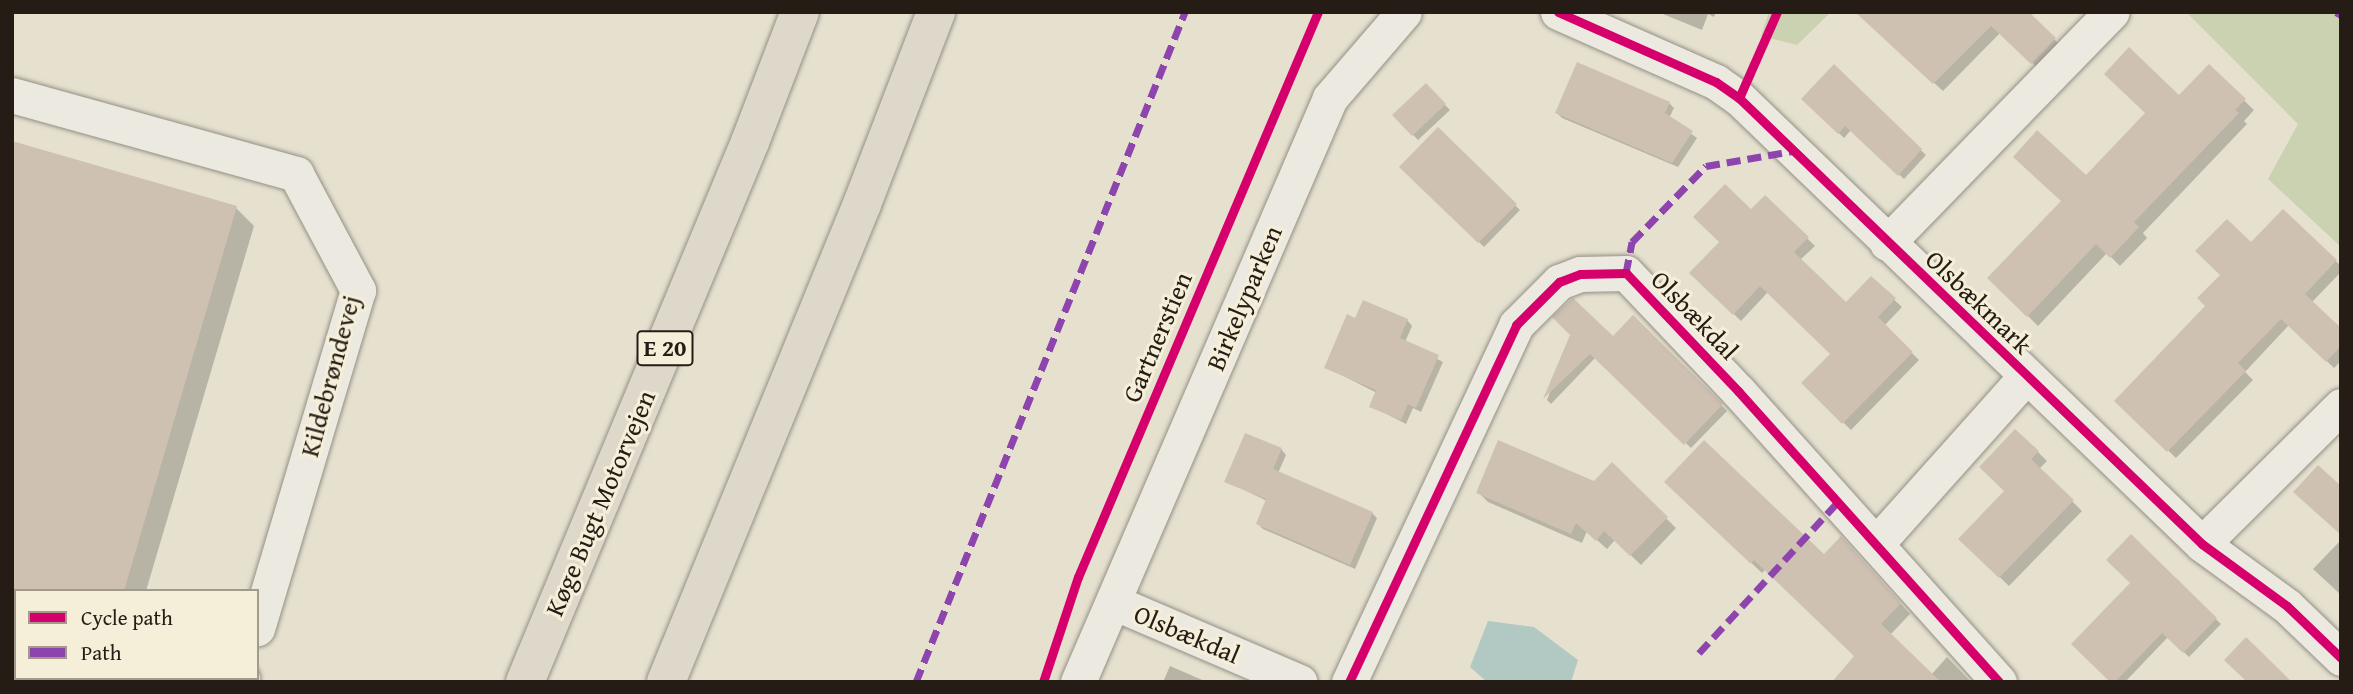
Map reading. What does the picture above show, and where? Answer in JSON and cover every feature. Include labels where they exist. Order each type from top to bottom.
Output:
[{"type":"highway","name":"Køge Bugt Motorvejen","points":[[525,682],[750,142],[800,12]]},
{"type":"highway","points":[[666,682],[857,217],[936,12]]},
{"type":"street","name":"Birkelyparken","points":[[1078,682],[1330,98],[1404,12]]},
{"type":"street","name":"Olsbækmark","points":[[1887,243],[2112,12]]},
{"type":"street","name":"Olsbækmark","points":[[1563,13],[1716,82],[1739,98],[2202,544],[2287,606],[2341,658]]},
{"type":"street","name":"Kildebrøndevej","points":[[12,95],[296,174],[359,290],[259,621]]},
{"type":"street","name":"Olsbækdal","points":[[1349,682],[1516,325],[1559,282],[1580,274],[1626,273],[1739,391],[1999,682]]},
{"type":"street","points":[[1875,544],[2026,376]]},
{"type":"street","points":[[2202,544],[2341,407]]},
{"type":"street","name":"Olsbækdal","points":[[1113,603],[1300,682]]},
{"type":"green space","points":[[1769,12],[1831,12],[1797,45],[1761,36]]},
{"type":"green space","points":[[2186,12],[2341,12],[2341,247],[2268,179],[2298,124]]},
{"type":"water","points":[[1488,621],[1534,627],[1578,660],[1571,682],[1487,682],[1470,667]]},
{"type":"building","points":[[1855,12],[2029,12],[2056,38],[2031,64],[1991,26],[1933,84]]},
{"type":"building","points":[[2129,47],[2179,95],[2209,64],[2246,99],[2235,110],[2239,113],[2134,222],[2139,227],[2110,258],[2096,244],[2027,317],[1987,278],[2061,201],[2013,157],[2037,130],[2086,175],[2145,113],[2104,74]]},
{"type":"building","points":[[1577,62],[1670,102],[1665,113],[1693,131],[1672,163],[1555,113]]},
{"type":"building","points":[[1834,64],[1922,149],[1898,176],[1845,126],[1838,134],[1801,99]]},
{"type":"building","points":[[1426,83],[1446,104],[1412,136],[1392,115]]},
{"type":"building","points":[[1438,127],[1517,204],[1478,243],[1399,167]]},
{"type":"building","points":[[12,141],[237,206],[125,589],[12,591]]},
{"type":"building","points":[[1725,184],[1751,209],[1765,195],[1809,237],[1794,252],[1846,302],[1871,276],[1896,298],[1878,317],[1913,352],[1842,424],[1801,383],[1830,354],[1760,286],[1733,315],[1689,273],[1719,242],[1693,217]]},
{"type":"building","points":[[2283,209],[2337,260],[2305,294],[2341,328],[2341,346],[2326,362],[2281,319],[2238,363],[2246,371],[2167,452],[2114,401],[2205,306],[2197,298],[2220,275],[2195,251],[2227,219],[2251,242]]},
{"type":"building","points":[[1573,298],[1613,336],[1633,315],[1723,404],[1684,445],[1590,354],[1543,399],[1570,335],[1552,317]]},
{"type":"building","points":[[1363,300],[1408,319],[1400,338],[1439,355],[1416,408],[1408,404],[1401,420],[1369,407],[1376,390],[1324,368],[1347,314],[1355,318]]},
{"type":"building","points":[[2015,429],[2039,451],[2031,459],[2074,500],[1999,578],[1958,539],[2004,491],[1979,467]]},
{"type":"building","points":[[1245,433],[1282,448],[1273,469],[1373,512],[1350,565],[1256,524],[1266,499],[1224,482]]},
{"type":"building","points":[[1498,440],[1594,481],[1612,462],[1668,517],[1630,556],[1604,531],[1596,541],[1576,523],[1571,534],[1476,493]]},
{"type":"building","points":[[1704,440],[1824,554],[1841,536],[1901,603],[1881,624],[1941,682],[1832,682],[1854,656],[1754,560],[1751,564],[1664,482]]},
{"type":"building","points":[[2318,465],[2341,486],[2341,535],[2293,492]]},
{"type":"building","points":[[2131,534],[2217,618],[2183,653],[2162,633],[2115,682],[2110,682],[2071,644],[2130,583],[2106,560]]},
{"type":"building","points":[[2246,637],[2292,682],[2247,682],[2224,660]]},
{"type":"marked path","points":[[916,682],[1185,12]]},
{"type":"marked path","points":[[2336,12],[2341,15]]},
{"type":"marked path","points":[[1626,273],[1632,242],[1706,166],[1793,151]]},
{"type":"marked path","points":[[1699,653],[1838,502]]},
{"type":"cycle path","name":"Gartnerstien","points":[[1043,682],[1078,577],[1318,12]]},
{"type":"cycle path","points":[[1558,12],[1716,82],[1739,98],[2202,544],[2287,606],[2341,658]]},
{"type":"cycle path","points":[[1739,98],[1777,12]]},
{"type":"cycle path","points":[[1349,682],[1516,325],[1559,282],[1580,274],[1626,273],[1739,392],[1999,682]]}]
